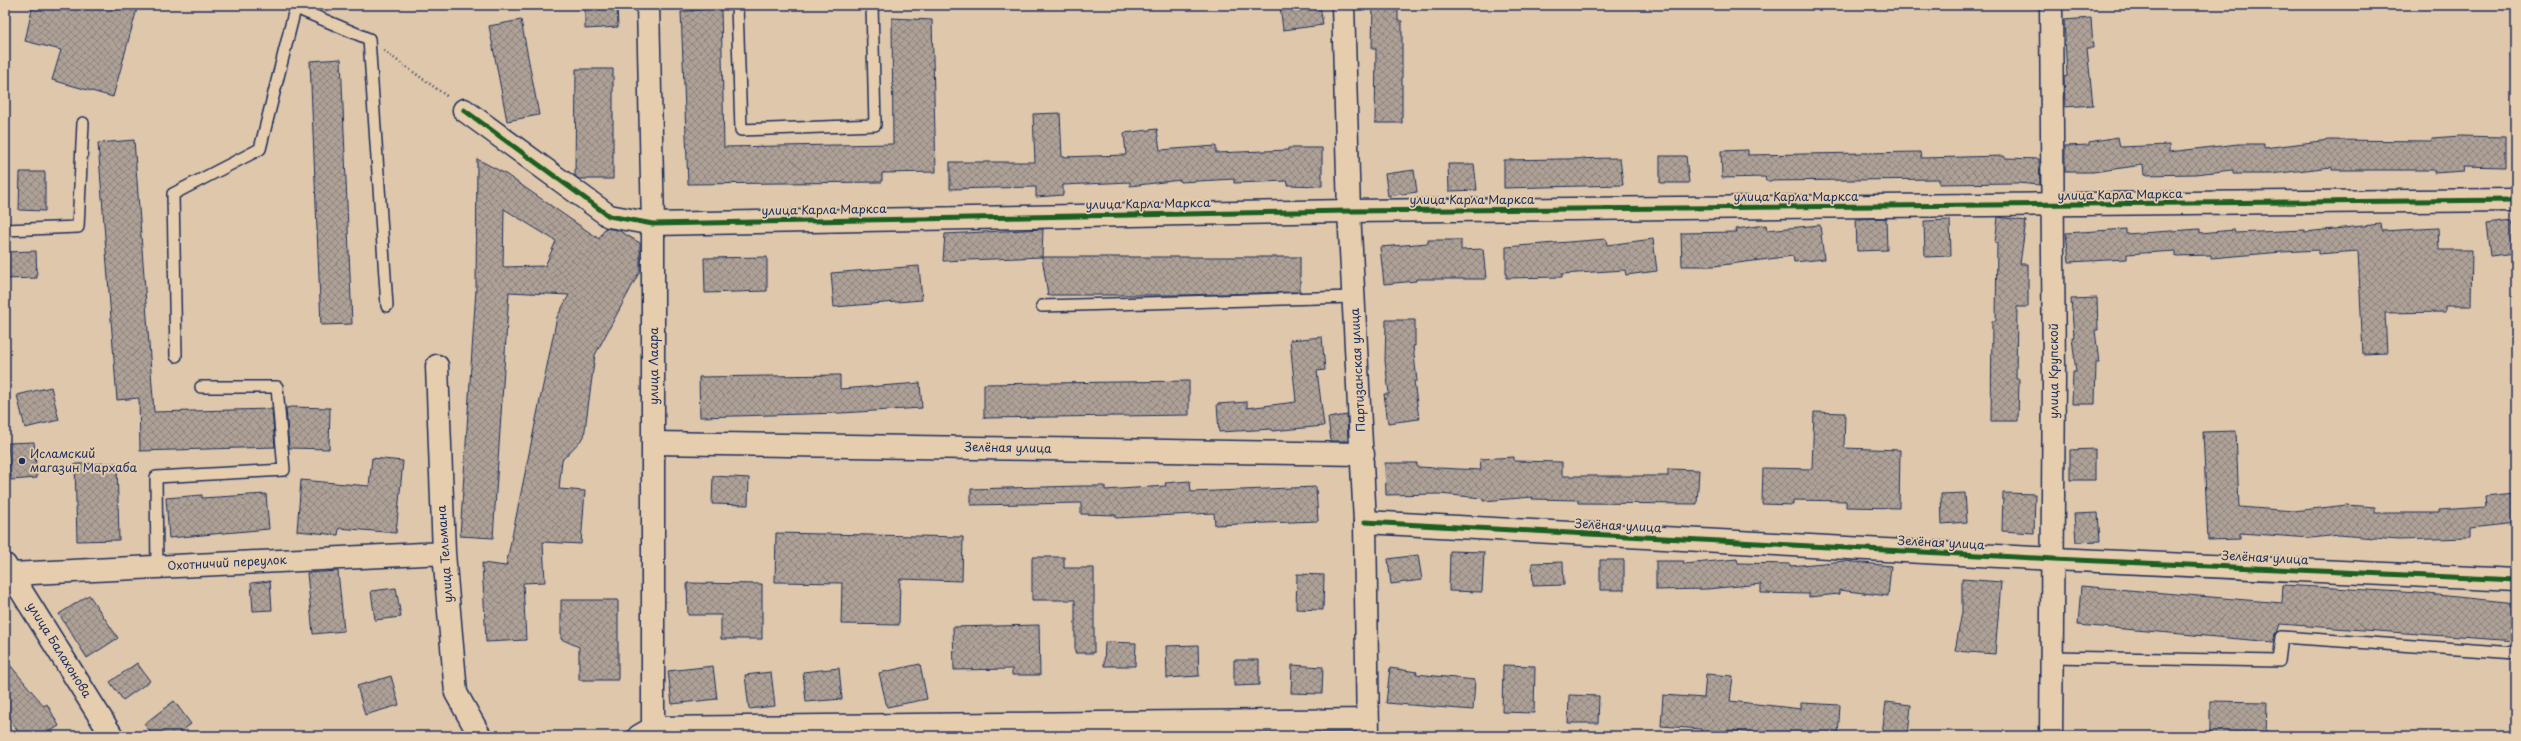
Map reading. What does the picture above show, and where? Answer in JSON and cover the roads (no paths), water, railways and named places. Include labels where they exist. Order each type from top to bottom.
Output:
[{"type":"street","name":"улица Лаара","points":[[646,732],[654,443],[653,224],[648,5]]},
{"type":"street","name":"Партизанская улица","points":[[1343,5],[1349,211],[1363,454],[1368,728]]},
{"type":"street","name":"улица Крупской","points":[[2051,5],[2054,559],[2051,657],[2051,736]]},
{"type":"street","name":"улица Карла Маркса","points":[[464,110],[608,216],[653,224],[1349,211],[2053,206],[2516,200]]},
{"type":"street","name":"улица Тельмана","points":[[436,366],[444,553],[456,693],[480,736]]},
{"type":"street","name":"Зелёная улица","points":[[654,443],[1363,454]]},
{"type":"street","name":"Зелёная улица","points":[[1365,522],[2054,559],[2516,580]]},
{"type":"street","name":"Охотничий переулок","points":[[8,569],[157,567],[444,553]]},
{"type":"street","name":"улица Балахонова","points":[[8,569],[112,736]]},
{"type":"street","points":[[646,732],[1368,728]]},
{"type":"lane","points":[[737,5],[741,130],[875,125],[872,5]]},
{"type":"lane","points":[[176,356],[173,194],[260,149],[296,7],[369,40],[387,306]]},
{"type":"lane","points":[[5,230],[78,227],[83,123]]},
{"type":"lane","points":[[1042,306],[1353,297]]},
{"type":"lane","points":[[157,567],[156,477],[284,470],[277,387],[201,387]]},
{"type":"lane","points":[[2051,657],[2279,662],[2282,637],[2516,653]]},
{"type":"place","name":"Исламский магазин Мархаба","points":[[22,461]]}]
